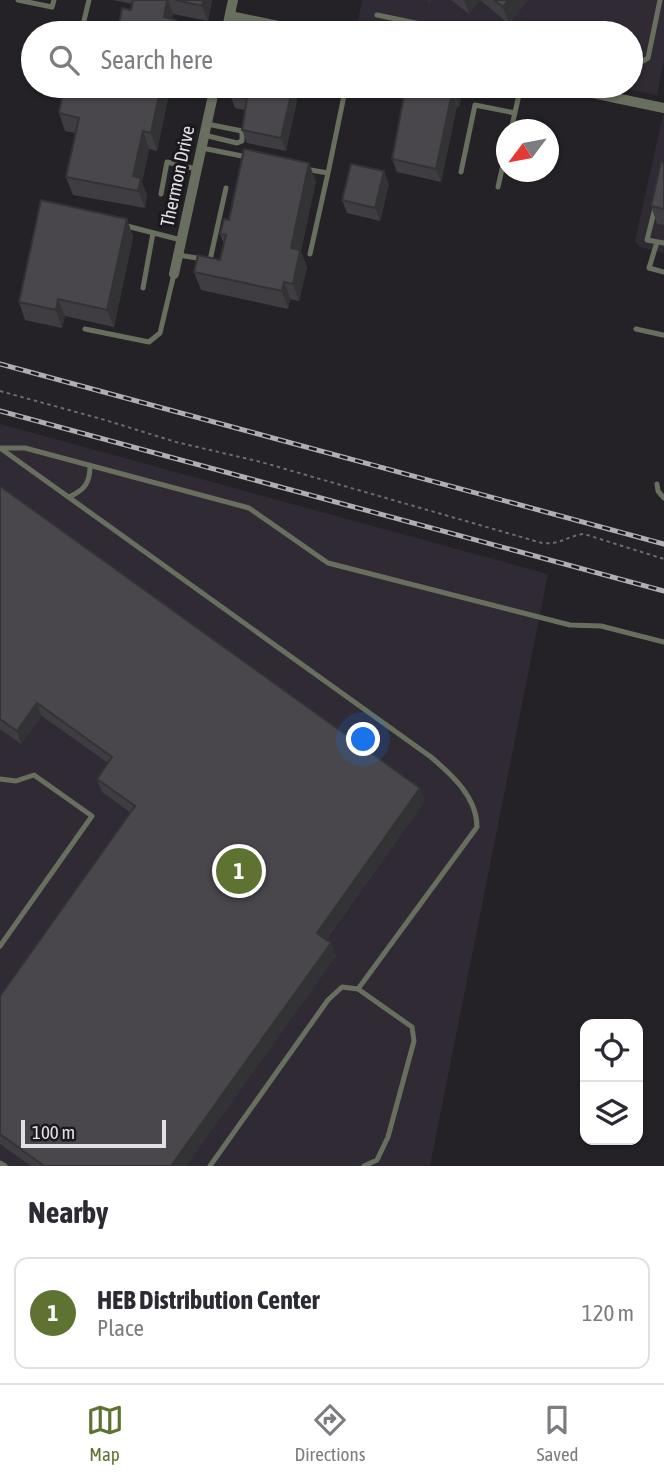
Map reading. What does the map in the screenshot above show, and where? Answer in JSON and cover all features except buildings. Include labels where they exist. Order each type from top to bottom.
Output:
[{"type":"street","points":[[229,21],[233,0]]},
{"type":"street","points":[[230,16],[254,21]]},
{"type":"street","name":"Thermon Drive","points":[[174,274],[211,98]]},
{"type":"street","points":[[617,98],[664,108]]},
{"type":"lane","points":[[22,0],[52,8],[54,0]]},
{"type":"lane","points":[[84,21],[89,0]]},
{"type":"lane","points":[[643,61],[648,58],[660,0]]},
{"type":"lane","points":[[377,15],[406,21]]},
{"type":"lane","points":[[310,254],[344,98]]},
{"type":"lane","points":[[514,119],[518,98]]},
{"type":"lane","points":[[461,172],[475,105],[515,113]]},
{"type":"lane","points":[[205,130],[242,131],[244,135],[242,141],[237,143],[205,130]]},
{"type":"lane","points":[[201,148],[252,158]]},
{"type":"lane","points":[[161,194],[167,162],[197,169]]},
{"type":"lane","points":[[302,168],[328,173]]},
{"type":"lane","points":[[498,187],[499,182]]},
{"type":"lane","points":[[178,255],[210,260],[226,188]]},
{"type":"lane","points":[[656,204],[647,240],[664,243]]},
{"type":"lane","points":[[116,223],[181,240]]},
{"type":"lane","points":[[143,288],[153,233]]},
{"type":"lane","points":[[657,242],[649,268],[664,272]]},
{"type":"lane","points":[[86,329],[149,342],[160,333],[174,274]]},
{"type":"lane","points":[[636,329],[663,335]]},
{"type":"lane","points":[[1,448],[25,448],[249,509],[328,563],[570,625],[601,626],[664,642]]},
{"type":"lane","points":[[1,448],[431,757],[452,774],[469,798],[477,816],[477,827],[358,989]]},
{"type":"lane","points":[[69,496],[88,484],[90,466]]},
{"type":"lane","points":[[657,484],[658,491],[664,498]]},
{"type":"lane","points":[[0,779],[16,780],[34,775],[92,816],[0,946]]},
{"type":"lane","points":[[210,1166],[328,1000],[342,986],[358,989],[412,1027],[414,1041],[387,1137],[377,1160],[364,1166]]},
{"type":"lane","points":[[0,1163],[5,1166]]},
{"type":"path","points":[[0,391],[176,442],[261,462],[542,543],[556,545],[575,535],[584,534],[664,559]]},
{"type":"shaded area","points":[[362,0],[664,0],[664,60],[657,95],[643,92],[643,21],[358,21]]},
{"type":"shaded area","points":[[663,115],[664,253],[640,247],[635,241]]},
{"type":"shaded area","points":[[0,424],[548,574],[430,1166],[0,1166]]},
{"type":"railway","points":[[0,364],[664,544]]},
{"type":"railway","points":[[0,411],[664,591]]},
{"type":"place","name":"HEB Distribution Center","points":[[239,871]]}]
